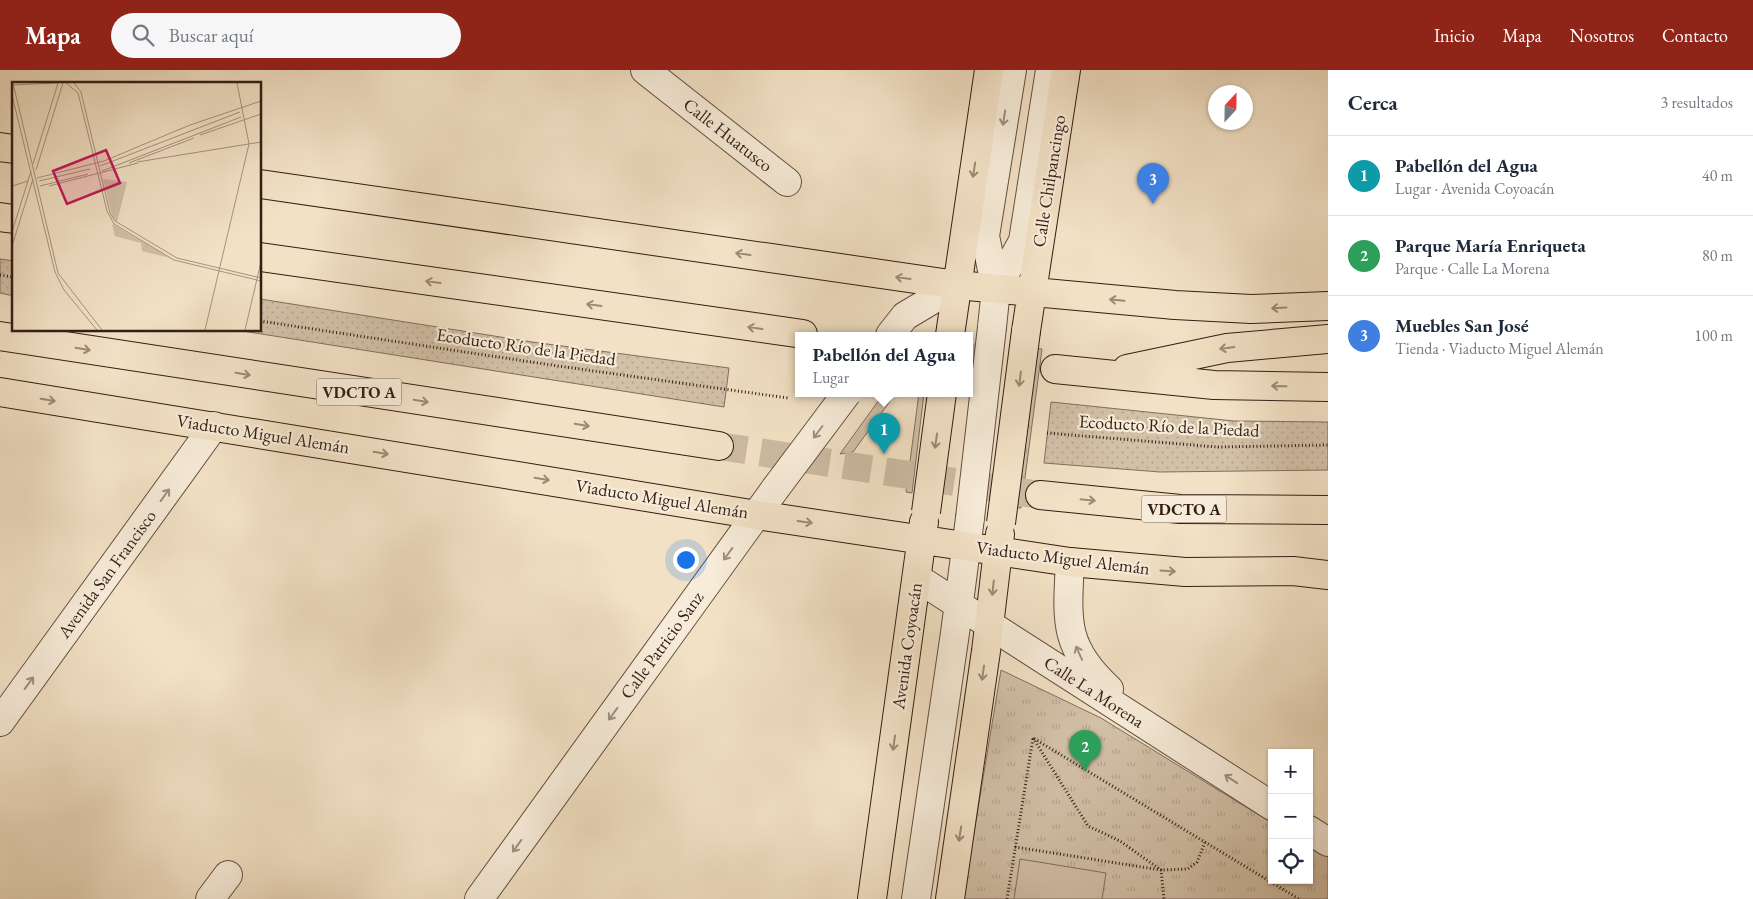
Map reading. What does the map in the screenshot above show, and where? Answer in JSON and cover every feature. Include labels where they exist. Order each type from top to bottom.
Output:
[{"type":"main road","points":[[951,328],[989,70]]},
{"type":"main road","name":"Calle Chilpancingo","points":[[1032,292],[1066,70]]},
{"type":"main road","points":[[261,184],[957,286],[1175,306],[1242,309],[1328,306]]},
{"type":"main road","points":[[261,257],[795,333]]},
{"type":"main road","points":[[950,899],[989,625],[1032,292]]},
{"type":"main road","name":"VDCTO A","points":[[0,336],[718,446]]},
{"type":"main road","points":[[1101,375],[1226,348],[1328,339]]},
{"type":"main road","points":[[1055,369],[1214,385],[1328,387]]},
{"type":"main road","name":"Viaducto Miguel Alemán","points":[[0,392],[757,515],[922,538],[1070,562],[1185,572],[1293,571],[1328,575]]},
{"type":"main road","name":"Avenida Coyoacán","points":[[872,899],[941,397]]},
{"type":"main road","name":"VDCTO A","points":[[1040,495],[1180,509],[1328,510]]},
{"type":"main road","points":[[1263,510],[1328,526]]},
{"type":"street","name":"Calle Huatusco","points":[[645,70],[787,182]]},
{"type":"street","points":[[916,899],[970,518],[996,289],[985,236],[1012,70]]},
{"type":"street","points":[[996,289],[1023,241],[1050,70]]},
{"type":"street","points":[[897,325],[957,286]]},
{"type":"street","name":"Calle Patricio Sanz","points":[[479,899],[775,489],[844,397]]},
{"type":"street","name":"Avenida San Francisco","points":[[0,722],[214,426]]},
{"type":"street","points":[[1070,562],[1068,610],[1077,651],[1084,665],[1095,677],[1148,726]]},
{"type":"street","name":"Calle La Morena","points":[[916,578],[1268,803]]},
{"type":"street","points":[[1313,833],[1328,842]]},
{"type":"street","points":[[210,899],[228,875]]},
{"type":"path","name":"Ecoducto Río de la Piedad","points":[[261,320],[551,365],[788,398]]},
{"type":"path","name":"Ecoducto Río de la Piedad","points":[[1039,432],[1217,447],[1328,445]]},
{"type":"path","points":[[1033,738],[1299,899]]},
{"type":"path","points":[[1007,899],[1033,738]]},
{"type":"path","points":[[1033,738],[1088,826],[1120,841],[1161,870],[1164,899]]},
{"type":"path","points":[[1015,847],[1161,870],[1188,870],[1197,862],[1206,842]]},
{"type":"green space","points":[[0,259],[12,261],[12,296],[0,293]]},
{"type":"green space","points":[[261,299],[532,342],[729,368],[724,407],[242,331],[261,331]]},
{"type":"green space","points":[[1033,348],[1042,349],[1021,508],[1013,507]]},
{"type":"green space","points":[[881,397],[893,397],[853,452],[840,454]]},
{"type":"green space","points":[[918,397],[924,397],[912,493],[906,492]]},
{"type":"green space","points":[[1051,402],[1234,421],[1328,422],[1328,470],[1160,472],[1044,463]]},
{"type":"green space","points":[[1001,670],[1101,718],[1268,821],[1268,884],[1313,884],[1313,848],[1328,857],[1328,899],[963,899]]},
{"type":"green space","points":[[1020,859],[1106,873],[1102,899],[1014,899]]},
{"type":"tunnel","points":[[973,358],[1055,369]]},
{"type":"tunnel","points":[[719,446],[1040,495]]},
{"type":"place","name":"Muebles San José","points":[[1153,204]]},
{"type":"place","name":"Pabellón del Agua","points":[[884,454]]},
{"type":"place","name":"Parque María Enriqueta","points":[[1085,771]]}]
